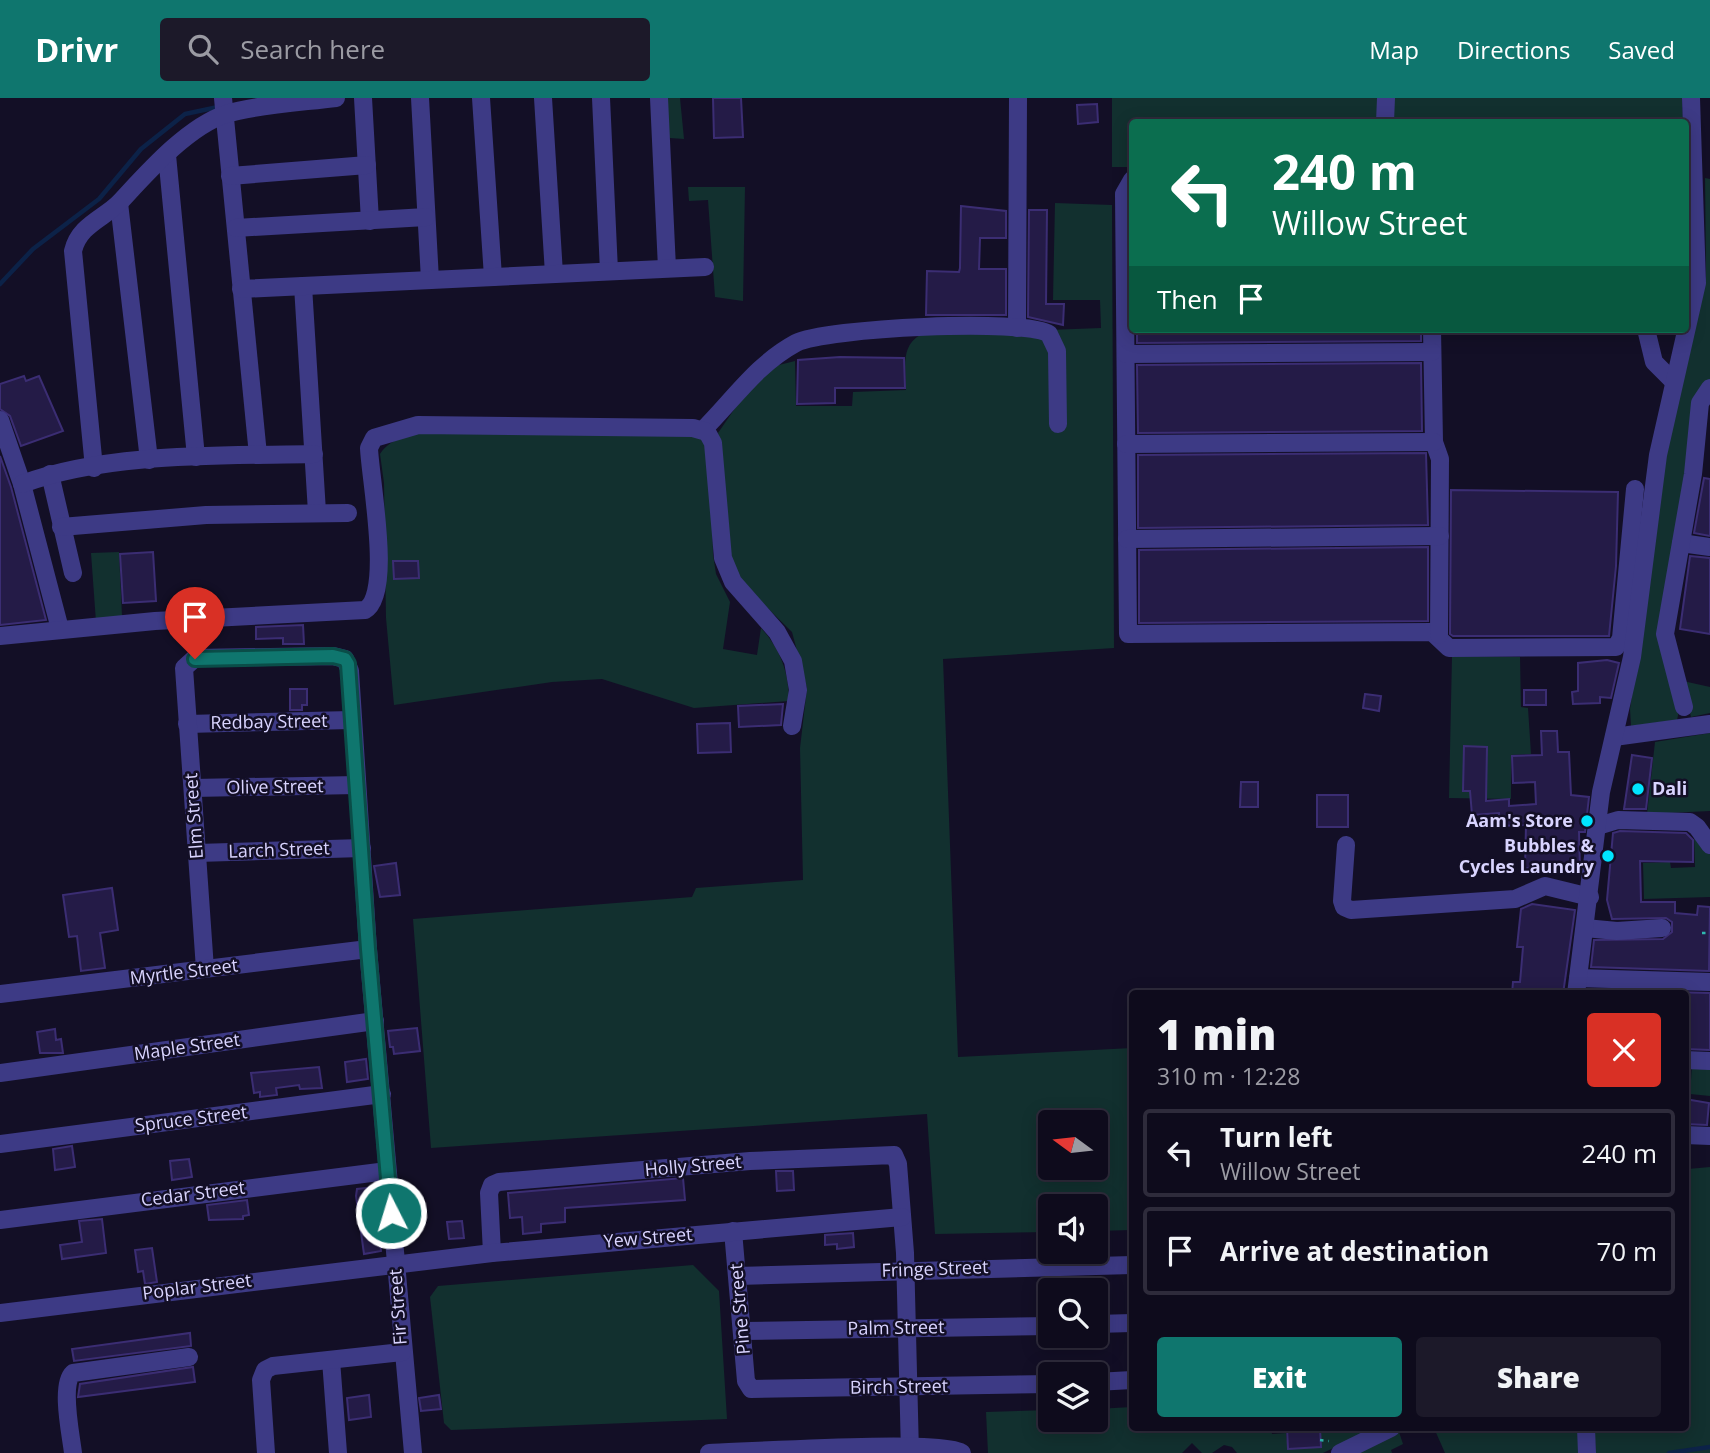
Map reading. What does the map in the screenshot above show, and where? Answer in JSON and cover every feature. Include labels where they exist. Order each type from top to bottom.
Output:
[{"type":"street","points":[[94,468],[73,251],[84,229],[119,203],[167,155],[224,107],[337,98]]},
{"type":"street","points":[[363,98],[370,221]]},
{"type":"street","points":[[421,98],[430,280]]},
{"type":"street","points":[[481,98],[493,276]]},
{"type":"street","points":[[543,98],[554,274]]},
{"type":"street","points":[[601,98],[609,271]]},
{"type":"street","points":[[659,98],[667,268]]},
{"type":"street","points":[[1017,328],[1018,98]]},
{"type":"street","points":[[1385,119],[1386,98]]},
{"type":"street","points":[[1689,319],[1698,269],[1691,98]]},
{"type":"street","points":[[224,107],[258,455]]},
{"type":"street","points":[[167,155],[196,457]]},
{"type":"street","points":[[230,176],[367,165]]},
{"type":"street","points":[[1129,185],[1124,194],[1127,631],[1131,635],[1432,632],[1439,635],[1449,648],[1618,646],[1622,638],[1635,489]]},
{"type":"street","points":[[119,203],[149,460]]},
{"type":"street","points":[[236,228],[426,217]]},
{"type":"street","points":[[242,289],[705,267]]},
{"type":"street","points":[[303,286],[317,512]]},
{"type":"street","points":[[0,636],[60,629],[332,613],[371,607],[378,591],[377,533],[369,448],[374,438],[418,425],[703,430],[730,404],[751,376],[771,358],[799,341],[859,330],[1017,328],[1044,331],[1054,341],[1058,424]]},
{"type":"street","points":[[1432,333],[1434,442],[1440,459],[1439,635]]},
{"type":"street","points":[[1647,333],[1654,362],[1673,381]]},
{"type":"street","points":[[1685,333],[1658,455],[1632,657],[1604,778],[1577,986],[1710,982]]},
{"type":"street","points":[[1126,354],[1432,352]]},
{"type":"street","points":[[1684,707],[1665,636],[1693,474],[1700,403],[1710,388]]},
{"type":"street","points":[[0,420],[22,484],[60,629]]},
{"type":"street","points":[[703,430],[713,443],[720,539],[727,571],[741,592],[777,632],[793,661],[798,690],[792,726]]},
{"type":"street","points":[[1126,444],[1434,442]]},
{"type":"street","points":[[22,484],[50,474],[149,460],[314,454]]},
{"type":"street","points":[[50,474],[73,573]]},
{"type":"street","points":[[61,527],[166,518],[348,513]]},
{"type":"street","points":[[1126,539],[1440,536]]},
{"type":"street","points":[[1681,542],[1710,547]]},
{"type":"street","name":"Fir Street","points":[[186,663],[195,659],[243,656],[333,656],[345,659],[350,671],[351,720],[368,949],[413,1453]]},
{"type":"street","name":"Elm Street","points":[[186,663],[182,673],[205,969]]},
{"type":"street","name":"Redbay Street","points":[[187,724],[351,720]]},
{"type":"street","points":[[1614,737],[1710,724]]},
{"type":"street","name":"Olive Street","points":[[192,788],[357,785]]},
{"type":"street","points":[[1598,826],[1618,820],[1657,824],[1690,822],[1698,827],[1710,845]]},
{"type":"street","points":[[1346,845],[1342,901],[1344,907],[1351,910],[1515,899],[1545,886],[1590,897]]},
{"type":"street","name":"Larch Street","points":[[197,853],[362,848]]},
{"type":"street","points":[[1585,928],[1618,931],[1662,929]]},
{"type":"street","name":"Myrtle Street","points":[[0,994],[368,949]]},
{"type":"street","name":"Maple Street","points":[[0,1073],[375,1021]]},
{"type":"street","points":[[1689,1060],[1710,1061]]},
{"type":"street","name":"Spruce Street","points":[[0,1144],[382,1094]]},
{"type":"street","points":[[1689,1135],[1710,1136]]},
{"type":"street","name":"Holly Street","points":[[492,1252],[489,1193],[492,1185],[499,1182],[750,1161],[894,1155],[898,1164],[902,1217]]},
{"type":"street","name":"Cedar Street","points":[[0,1220],[387,1171]]},
{"type":"street","points":[[902,1217],[909,1450]]},
{"type":"street","name":"Yew Street","points":[[395,1264],[492,1252],[902,1217]]},
{"type":"street","name":"Pine Street","points":[[733,1231],[748,1387]]},
{"type":"street","name":"Poplar Street","points":[[0,1313],[395,1264]]},
{"type":"street","name":"Fringe Street","points":[[738,1276],[1129,1265]]},
{"type":"street","points":[[1108,1324],[1129,1323]]},
{"type":"street","name":"Palm Street","points":[[743,1331],[1038,1326]]},
{"type":"street","points":[[266,1453],[261,1380],[265,1370],[274,1366],[402,1352]]},
{"type":"street","points":[[73,1453],[66,1387],[69,1376],[73,1373],[189,1357]]},
{"type":"street","points":[[331,1360],[338,1453]]},
{"type":"street","points":[[1108,1381],[1129,1380]]},
{"type":"street","name":"Birch Street","points":[[748,1387],[1038,1384]]},
{"type":"street","points":[[1340,1453],[1385,1431]]},
{"type":"street","points":[[1586,1431],[1587,1453]]},
{"type":"street","points":[[709,1453],[961,1451]]},
{"type":"path","points":[[1702,933],[1710,933]]},
{"type":"green space","points":[[666,98],[680,98],[684,139],[670,138],[667,134]]},
{"type":"green space","points":[[1112,98],[1682,98],[1683,119],[1129,119],[1129,167],[1112,167]]},
{"type":"green space","points":[[1705,178],[1710,179],[1710,386],[1662,630],[1679,711],[1677,720],[1631,726],[1630,709],[1666,455],[1706,276]]},
{"type":"green space","points":[[688,187],[745,187],[743,301],[715,297],[708,200],[689,201]]},
{"type":"green space","points":[[1055,203],[1112,205],[1114,648],[943,659],[958,1057],[1129,1048],[1129,1230],[1108,1231],[1108,1194],[1038,1194],[1038,1232],[935,1234],[927,1114],[431,1148],[413,919],[692,897],[696,888],[803,880],[800,748],[807,688],[792,632],[735,576],[730,560],[718,433],[757,376],[771,367],[795,361],[796,406],[852,406],[853,392],[906,390],[907,352],[920,335],[1101,328],[1100,300],[1053,300]]},
{"type":"green space","points":[[430,430],[704,435],[711,473],[716,574],[730,602],[723,649],[757,655],[761,628],[782,662],[789,701],[694,708],[602,679],[552,682],[394,705],[386,618],[384,483],[380,454],[396,440]]},
{"type":"green space","points":[[119,552],[122,616],[96,622],[91,553]]},
{"type":"green space","points":[[1452,656],[1520,657],[1521,707],[1528,708],[1531,754],[1511,755],[1511,799],[1449,798]]},
{"type":"green space","points":[[1683,681],[1710,687],[1710,713],[1691,717]]},
{"type":"green space","points":[[1710,733],[1710,811],[1647,814],[1655,742]]},
{"type":"green space","points":[[1694,833],[1710,854],[1710,897],[1644,899],[1643,863],[1670,862],[1671,868],[1695,867]]},
{"type":"green space","points":[[1692,1065],[1710,1066],[1710,1096],[1690,1094]]},
{"type":"green space","points":[[1710,1167],[1710,1453],[1596,1453],[1594,1431],[1689,1431],[1689,1169]]},
{"type":"green space","points":[[693,1265],[719,1291],[727,1419],[451,1430],[444,1423],[430,1297],[438,1286]]},
{"type":"green space","points":[[1129,1407],[1129,1431],[1272,1431],[1272,1434],[1286,1433],[1288,1449],[1321,1447],[1320,1431],[1369,1431],[1323,1453],[1237,1453],[1232,1447],[1224,1445],[1212,1453],[1202,1453],[1192,1443],[1182,1453],[988,1453],[986,1412],[1038,1410],[1038,1432],[1108,1432],[1108,1408]]},
{"type":"green space","points":[[1435,1431],[1580,1431],[1580,1453],[1445,1453]]},
{"type":"green space","points":[[1399,1432],[1403,1444],[1391,1450],[1392,1453],[1357,1453]]},
{"type":"building","points":[[713,98],[741,98],[743,137],[714,138]]},
{"type":"building","points":[[1097,104],[1098,122],[1078,124],[1077,105]]},
{"type":"building","points":[[961,206],[1006,211],[1006,238],[980,238],[979,269],[1006,269],[1006,315],[926,315],[927,271],[959,272]]},
{"type":"building","points":[[1029,210],[1047,210],[1046,304],[1064,304],[1063,325],[1028,317]]},
{"type":"building","points":[[1137,333],[1421,333],[1421,341],[1137,343]]},
{"type":"building","points":[[840,357],[904,358],[905,388],[835,388],[835,403],[797,404],[798,360]]},
{"type":"building","points":[[1421,363],[1422,431],[1138,433],[1137,365]]},
{"type":"building","points":[[24,376],[26,381],[39,376],[63,431],[21,446],[10,416],[0,409],[0,384]]},
{"type":"building","points":[[1426,453],[1428,525],[1138,528],[1138,455]]},
{"type":"building","points":[[0,456],[11,487],[46,620],[0,625]]},
{"type":"building","points":[[1704,478],[1710,479],[1710,536],[1694,533]]},
{"type":"building","points":[[1451,490],[1618,492],[1616,566],[1609,636],[1450,634]]},
{"type":"building","points":[[1428,547],[1428,621],[1139,623],[1139,550]]},
{"type":"building","points":[[153,552],[156,601],[123,603],[120,554]]},
{"type":"building","points":[[1690,556],[1710,558],[1710,634],[1680,629]]},
{"type":"building","points":[[393,561],[418,561],[419,578],[394,579]]},
{"type":"building","points":[[303,625],[304,644],[283,644],[283,638],[256,639],[256,627]]},
{"type":"building","points":[[1607,660],[1619,663],[1611,698],[1600,697],[1600,703],[1573,704],[1572,692],[1578,691],[1578,663]]},
{"type":"building","points":[[290,689],[307,689],[307,705],[302,705],[302,710],[290,710]]},
{"type":"building","points":[[1524,690],[1546,690],[1546,705],[1524,705]]},
{"type":"building","points":[[1365,694],[1381,696],[1379,711],[1363,708]]},
{"type":"building","points":[[783,704],[781,725],[739,727],[738,706]]},
{"type":"building","points":[[730,723],[731,752],[698,753],[697,724]]},
{"type":"building","points":[[1541,731],[1557,731],[1558,752],[1569,752],[1571,795],[1589,797],[1585,832],[1579,832],[1580,870],[1525,868],[1526,825],[1499,826],[1499,813],[1472,815],[1470,791],[1463,791],[1464,746],[1487,747],[1486,801],[1509,799],[1509,806],[1536,804],[1535,782],[1513,783],[1512,756],[1542,755]]},
{"type":"building","name":"Dali","points":[[1632,755],[1652,758],[1646,809],[1624,809]]},
{"type":"building","points":[[1241,782],[1258,782],[1258,807],[1240,807]]},
{"type":"building","points":[[1317,795],[1348,795],[1348,827],[1317,827]]},
{"type":"building","points":[[1613,833],[1686,833],[1693,840],[1693,862],[1640,861],[1641,902],[1675,902],[1675,913],[1697,915],[1698,906],[1710,907],[1709,971],[1591,967],[1594,940],[1663,939],[1672,932],[1672,922],[1666,918],[1612,919],[1607,900]]},
{"type":"building","points":[[396,863],[400,895],[380,897],[374,866]]},
{"type":"building","points":[[112,888],[118,930],[100,933],[105,968],[81,971],[77,936],[69,937],[63,895]]},
{"type":"building","points":[[1532,904],[1575,910],[1564,990],[1512,990],[1513,982],[1520,982],[1523,947],[1517,947],[1521,909]]},
{"type":"building","points":[[1689,992],[1710,993],[1710,1050],[1689,1049]]},
{"type":"building","points":[[417,1028],[420,1051],[394,1054],[393,1047],[390,1047],[388,1031]]},
{"type":"building","points":[[55,1029],[56,1040],[61,1039],[63,1053],[40,1053],[37,1032]]},
{"type":"building","points":[[366,1059],[368,1079],[347,1082],[345,1062]]},
{"type":"building","points":[[319,1067],[322,1088],[300,1089],[299,1085],[276,1088],[277,1095],[260,1097],[260,1092],[254,1093],[251,1073]]},
{"type":"building","points":[[1689,1100],[1709,1103],[1707,1125],[1689,1124]]},
{"type":"building","points":[[72,1146],[75,1167],[55,1170],[53,1149]]},
{"type":"building","points":[[189,1159],[192,1177],[172,1180],[170,1161]]},
{"type":"building","points":[[776,1171],[793,1171],[794,1190],[777,1191]]},
{"type":"building","points":[[683,1178],[685,1200],[565,1208],[565,1222],[541,1224],[541,1232],[523,1234],[522,1217],[510,1218],[508,1193]]},
{"type":"building","points":[[375,1187],[381,1251],[364,1254],[357,1189]]},
{"type":"building","points":[[247,1200],[249,1215],[243,1216],[243,1219],[209,1220],[207,1205]]},
{"type":"building","points":[[102,1219],[106,1253],[62,1259],[60,1245],[82,1242],[79,1221]]},
{"type":"building","points":[[462,1221],[464,1238],[449,1239],[447,1222]]},
{"type":"building","points":[[853,1233],[854,1247],[837,1249],[837,1244],[825,1245],[825,1235]]},
{"type":"building","points":[[152,1248],[157,1282],[145,1284],[143,1271],[138,1272],[135,1250]]},
{"type":"building","points":[[190,1333],[191,1346],[74,1361],[72,1349]]},
{"type":"building","points":[[193,1367],[195,1382],[78,1397],[80,1384]]},
{"type":"building","points":[[369,1395],[371,1417],[349,1420],[347,1398]]},
{"type":"building","points":[[439,1395],[441,1409],[421,1411],[419,1398]]},
{"type":"building","points":[[1287,1431],[1320,1431],[1321,1447],[1288,1449]]},
{"type":"waterway","points":[[0,284],[33,249],[99,199],[141,149],[185,114],[218,107]]},
{"type":"waterway","points":[[1669,1453],[1710,1447]]},
{"type":"place","name":"Dali","points":[[1638,789]]},
{"type":"place","name":"Aam's Store","points":[[1587,821]]},
{"type":"place","name":"Bubbles & Cycles Laundry","points":[[1608,856]]},
{"type":"route","points":[[195,659],[333,656],[345,659],[348,664],[368,949],[391,1213]]}]
